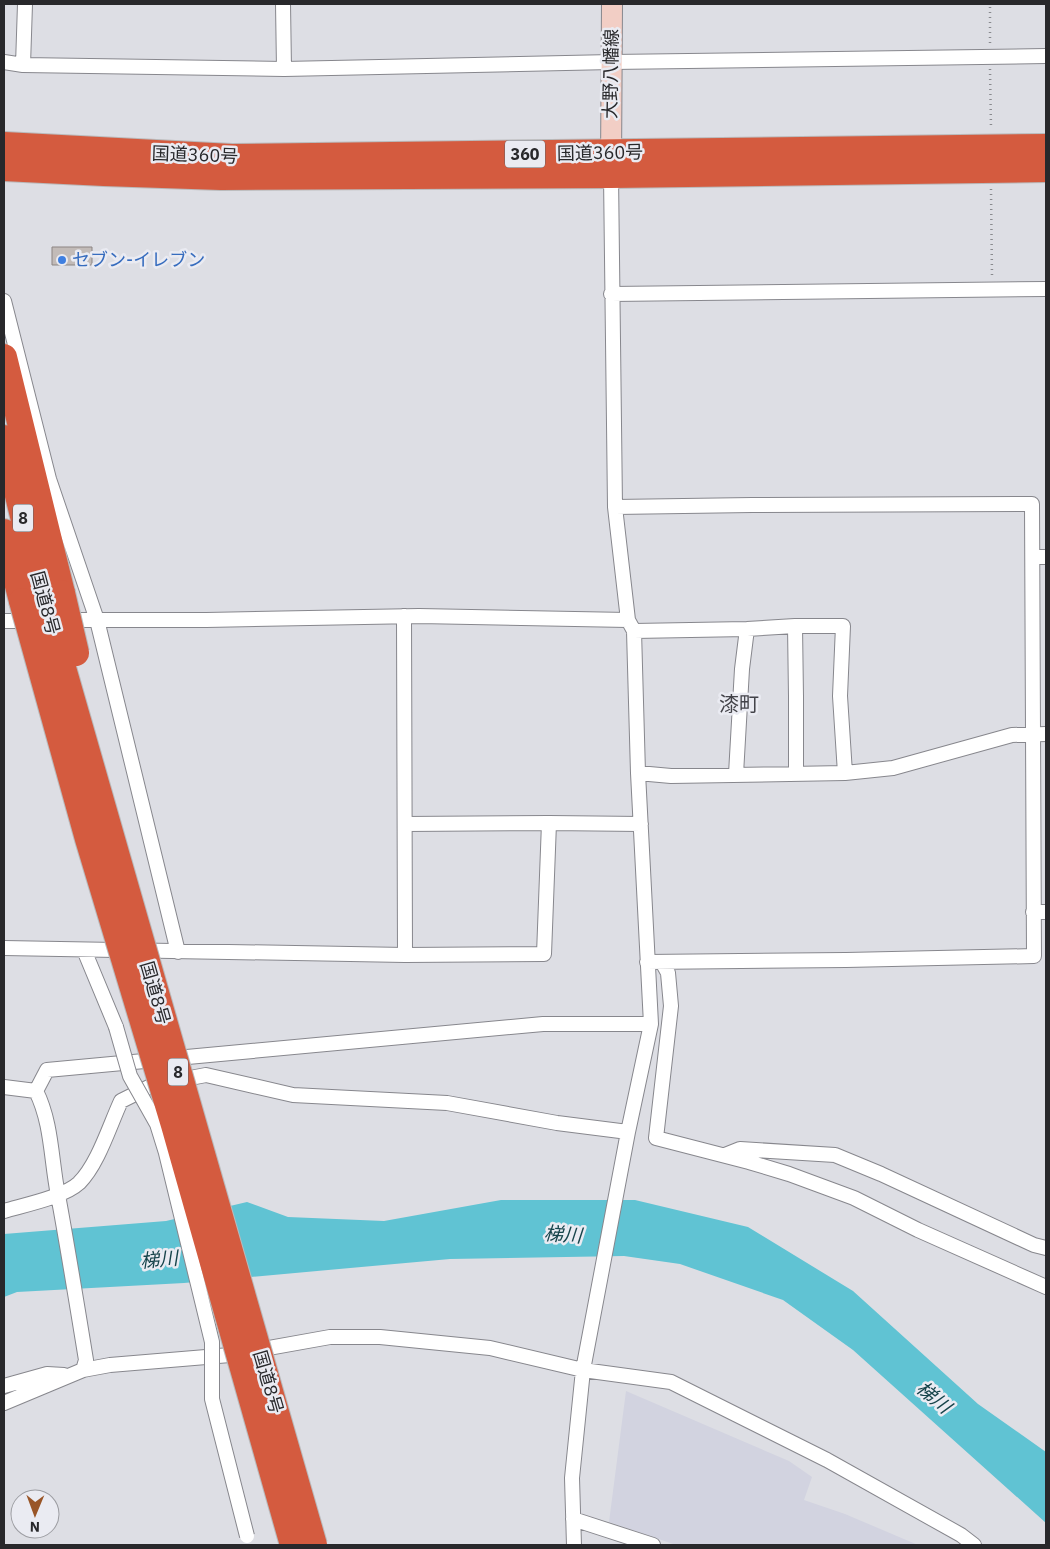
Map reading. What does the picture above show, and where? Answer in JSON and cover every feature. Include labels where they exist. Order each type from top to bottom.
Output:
[{"type":"highway","name":"国道360号","points":[[4,145],[232,157],[1046,169]]},
{"type":"highway","name":"国道360号","points":[[4,168],[221,177],[1046,147]]},
{"type":"highway","points":[[4,358],[24,602],[108,784],[98,834]]},
{"type":"highway","name":"国道8号","points":[[4,438],[24,602]]},
{"type":"highway","name":"国道8号","points":[[4,532],[24,602],[98,834],[174,1125],[235,1300],[314,1545]]},
{"type":"highway","points":[[235,1300],[226,1363],[276,1545]]},
{"type":"highway","points":[[235,1300],[292,1419],[333,1545]]},
{"type":"highway","name":"国道8号","points":[[235,1300],[294,1545]]},
{"type":"main road","name":"大野八幡線","points":[[610,164],[612,4]]},
{"type":"street","points":[[23,65],[25,4]]},
{"type":"street","points":[[283,4],[284,68]]},
{"type":"street","points":[[4,62],[23,65],[284,68],[1046,56]]},
{"type":"street","points":[[574,1545],[572,1478],[584,1365],[651,1024],[631,625],[615,507],[610,164]]},
{"type":"street","points":[[611,294],[1046,289]]},
{"type":"street","points":[[4,301],[48,479],[97,620],[178,952]]},
{"type":"street","points":[[615,507],[761,504],[1032,504],[1040,557],[1040,912],[1034,956],[647,962]]},
{"type":"street","points":[[24,602],[97,620],[404,616],[747,629],[842,626],[840,696],[845,773]]},
{"type":"street","points":[[404,616],[405,955]]},
{"type":"street","points":[[795,626],[796,774]]},
{"type":"street","points":[[736,774],[742,670],[747,629]]},
{"type":"street","points":[[638,773],[671,776],[845,773],[893,768],[1012,734],[1040,734]]},
{"type":"street","points":[[4,948],[405,955],[544,954],[549,823]]},
{"type":"street","points":[[404,824],[641,824]]},
{"type":"street","points":[[84,950],[116,1027],[130,1076],[157,1124],[166,1153],[212,1342],[212,1399],[248,1541]]},
{"type":"street","points":[[662,962],[668,972],[672,1006],[656,1138],[725,1155],[789,1174],[854,1198],[918,1230],[1046,1287]]},
{"type":"street","points":[[36,1091],[47,1070],[544,1024],[651,1024]]},
{"type":"street","points":[[4,1211],[58,1198],[78,1183],[98,1157],[121,1102],[153,1085],[206,1075],[293,1095],[447,1103],[628,1138]]},
{"type":"street","points":[[4,1087],[36,1091]]},
{"type":"street","points":[[36,1091],[47,1121],[84,1365]]},
{"type":"street","points":[[725,1155],[740,1149],[835,1155],[881,1174],[1034,1245],[1046,1248]]},
{"type":"street","points":[[4,1403],[68,1376],[84,1365],[110,1365],[230,1355],[330,1337],[380,1337],[490,1348],[671,1382],[827,1460],[961,1535],[974,1545]]},
{"type":"street","points":[[4,1386],[47,1374],[68,1376]]},
{"type":"street","points":[[573,1519],[653,1545]]},
{"type":"path","points":[[990,4],[992,135]]},
{"type":"path","points":[[991,185],[992,290]]},
{"type":"shaded area","points":[[626,1391],[789,1461],[812,1477],[804,1500],[845,1514],[918,1545],[676,1545],[609,1522]]},
{"type":"water","name":"梯川","points":[[501,1200],[635,1200],[748,1227],[853,1291],[978,1404],[1046,1452],[1046,1523],[853,1350],[783,1300],[680,1264],[624,1256],[450,1259],[184,1283],[17,1292],[4,1297],[4,1234],[166,1221],[247,1202],[288,1217],[384,1221]]},
{"type":"building","points":[[52,247],[92,247],[92,265],[52,265]]},
{"type":"place","name":"セブン-イレブン","points":[[62,260]]},
{"type":"district","name":"漆町","points":[[739,704]]}]
